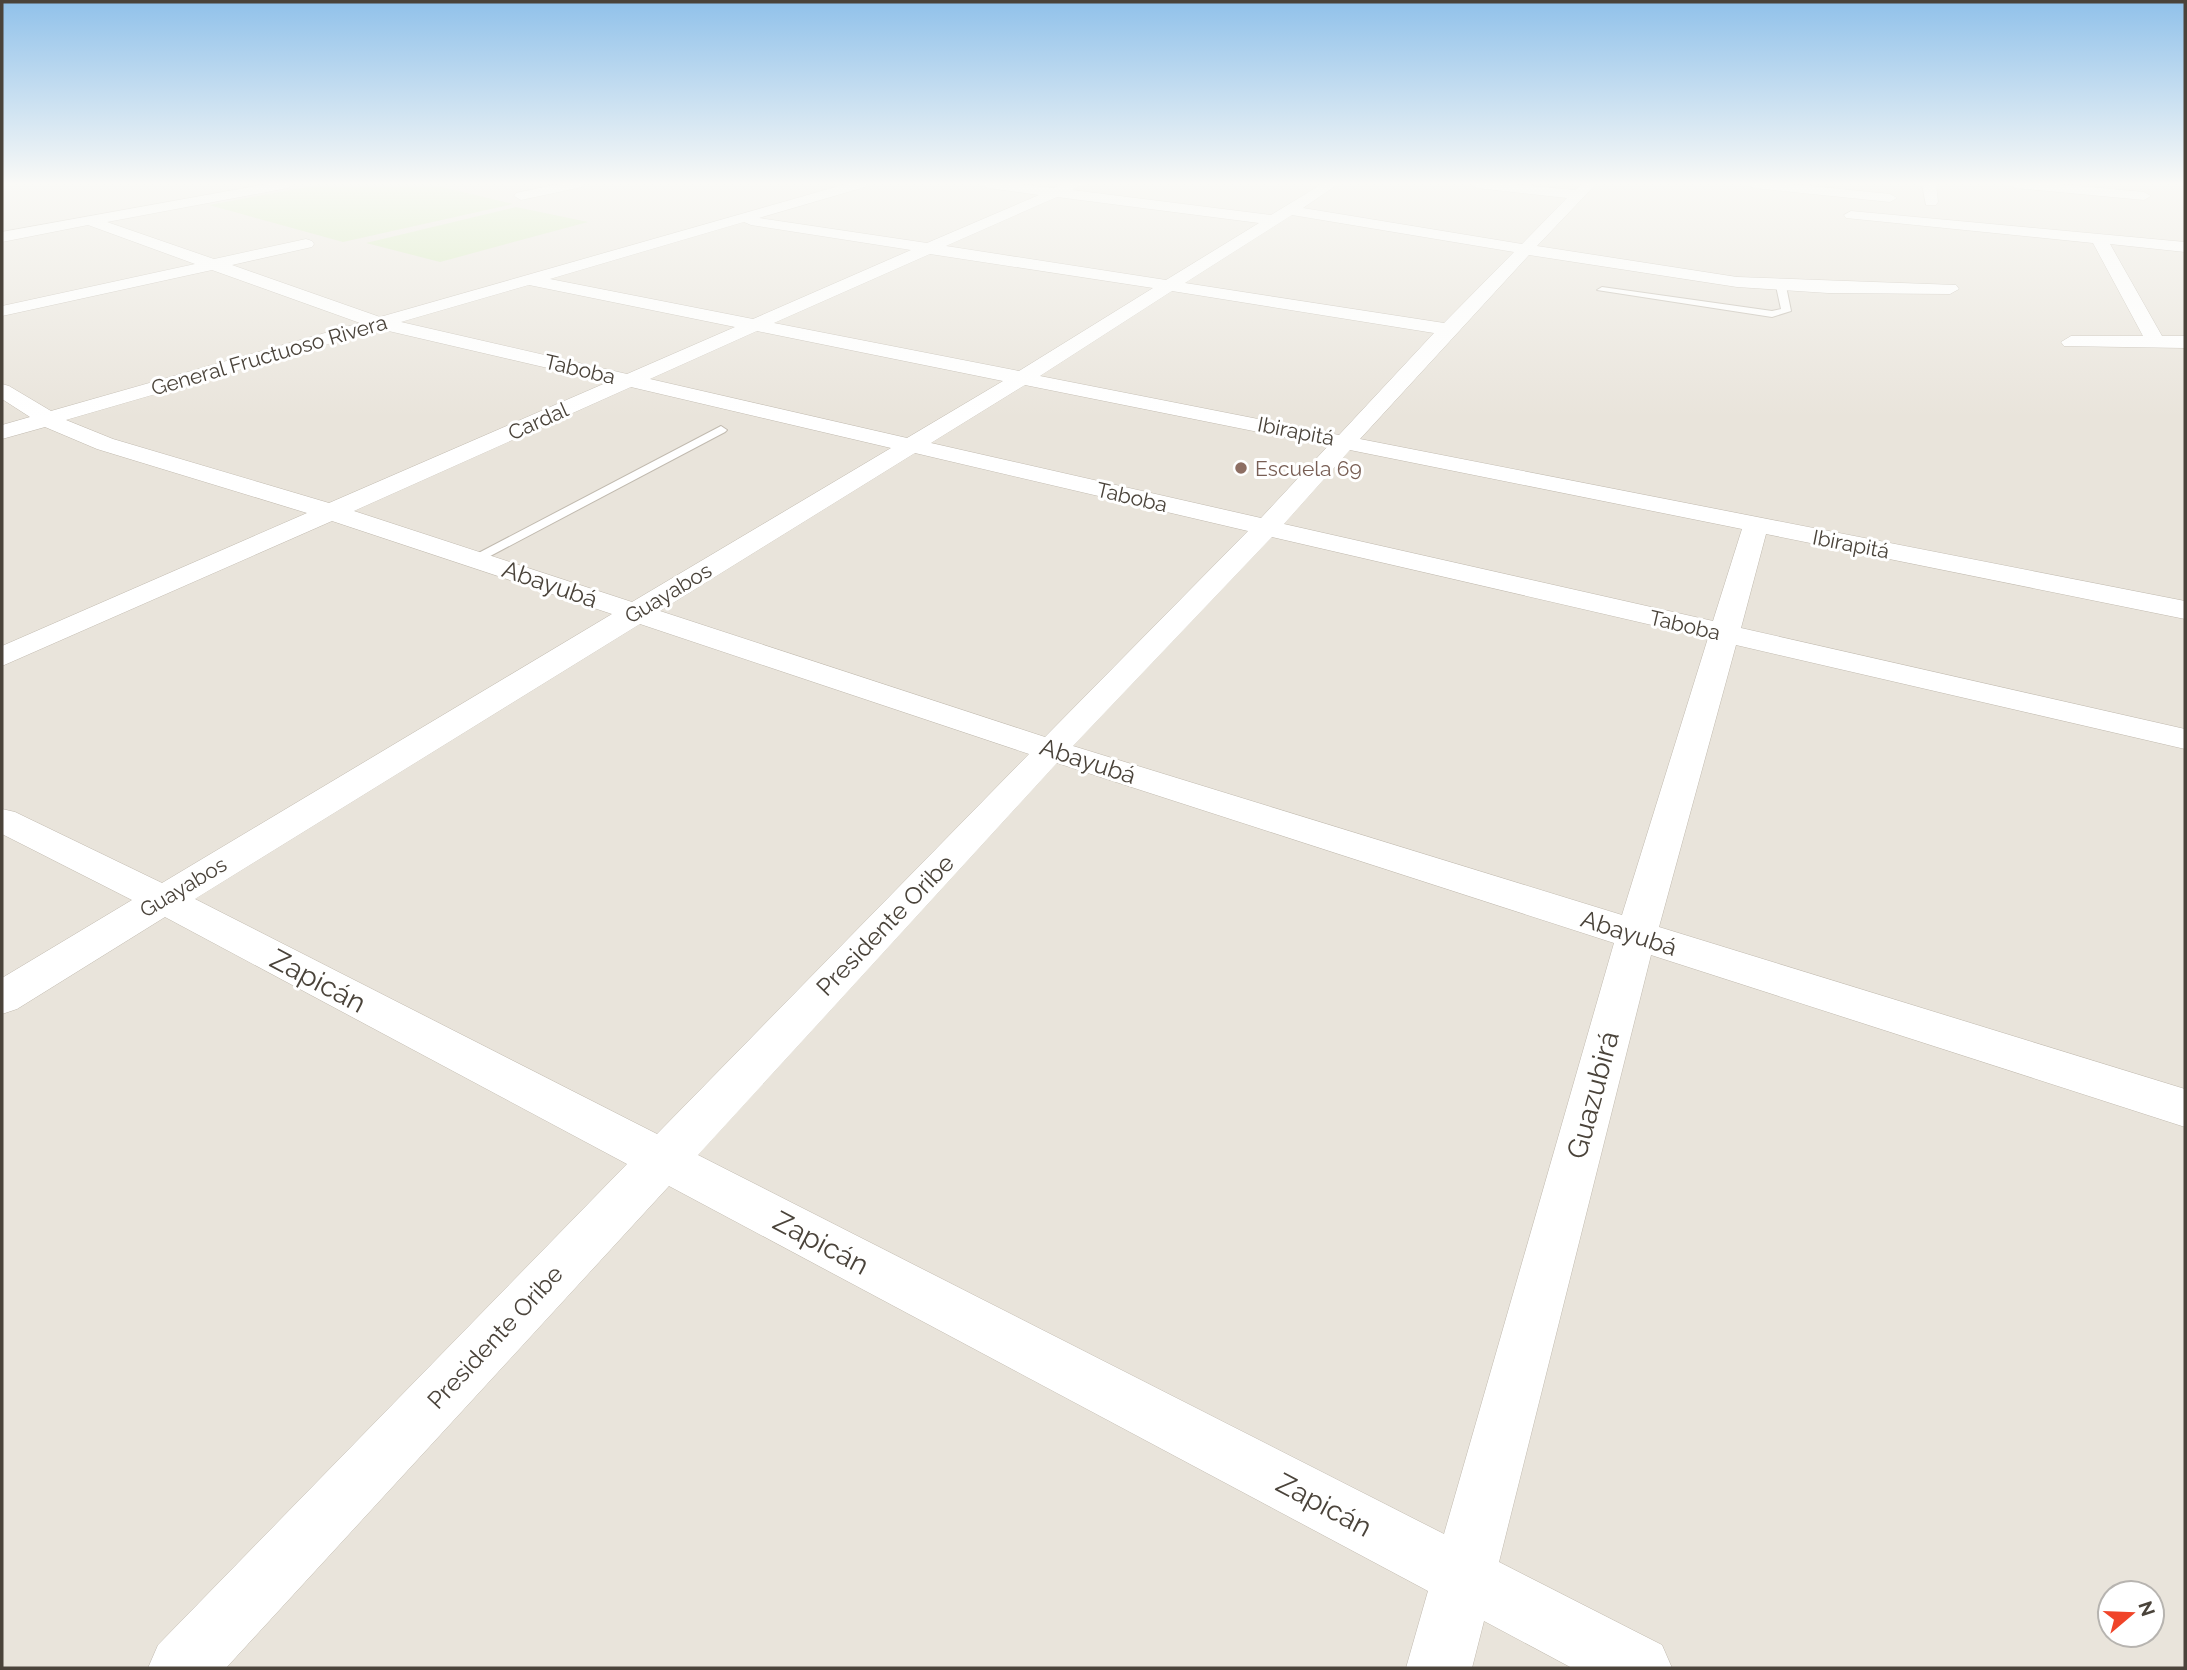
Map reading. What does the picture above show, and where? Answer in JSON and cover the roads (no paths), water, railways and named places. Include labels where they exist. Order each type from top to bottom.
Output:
[{"type":"street","name":"Taboba","points":[[203,262],[379,323],[2185,738]]},
{"type":"street","points":[[2,311],[225,262]]},
{"type":"street","name":"General Fructuoso Rivera","points":[[2,432],[591,262]]},
{"type":"street","name":"Cardal","points":[[2,657],[898,262]]},
{"type":"street","points":[[1008,262],[1448,330]]},
{"type":"street","name":"Guayabos","points":[[2,998],[1024,377],[1206,262]]},
{"type":"street","name":"Presidente Oribe","points":[[181,1668],[1051,750],[1266,528],[1513,262]]},
{"type":"street","points":[[1598,262],[1672,274],[1781,286],[1950,289]]},
{"type":"street","points":[[2111,262],[2156,342]]},
{"type":"street","name":"Ibirapitá","points":[[529,280],[2185,610]]},
{"type":"street","points":[[2071,342],[2185,342]]},
{"type":"street","name":"Abayubá","points":[[2,390],[61,427],[105,444],[331,512],[1051,750],[2185,1108]]},
{"type":"street","name":"Guazubirá","points":[[1439,1668],[1636,936],[1756,525]]},
{"type":"street","name":"Zapicán","points":[[2,820],[162,899],[1639,1668]]},
{"type":"lane","points":[[1602,290],[1772,314],[1786,311],[1781,286]]},
{"type":"lane","points":[[474,559],[721,430]]},
{"type":"place","name":"Escuela 69","points":[[1241,468]]}]
